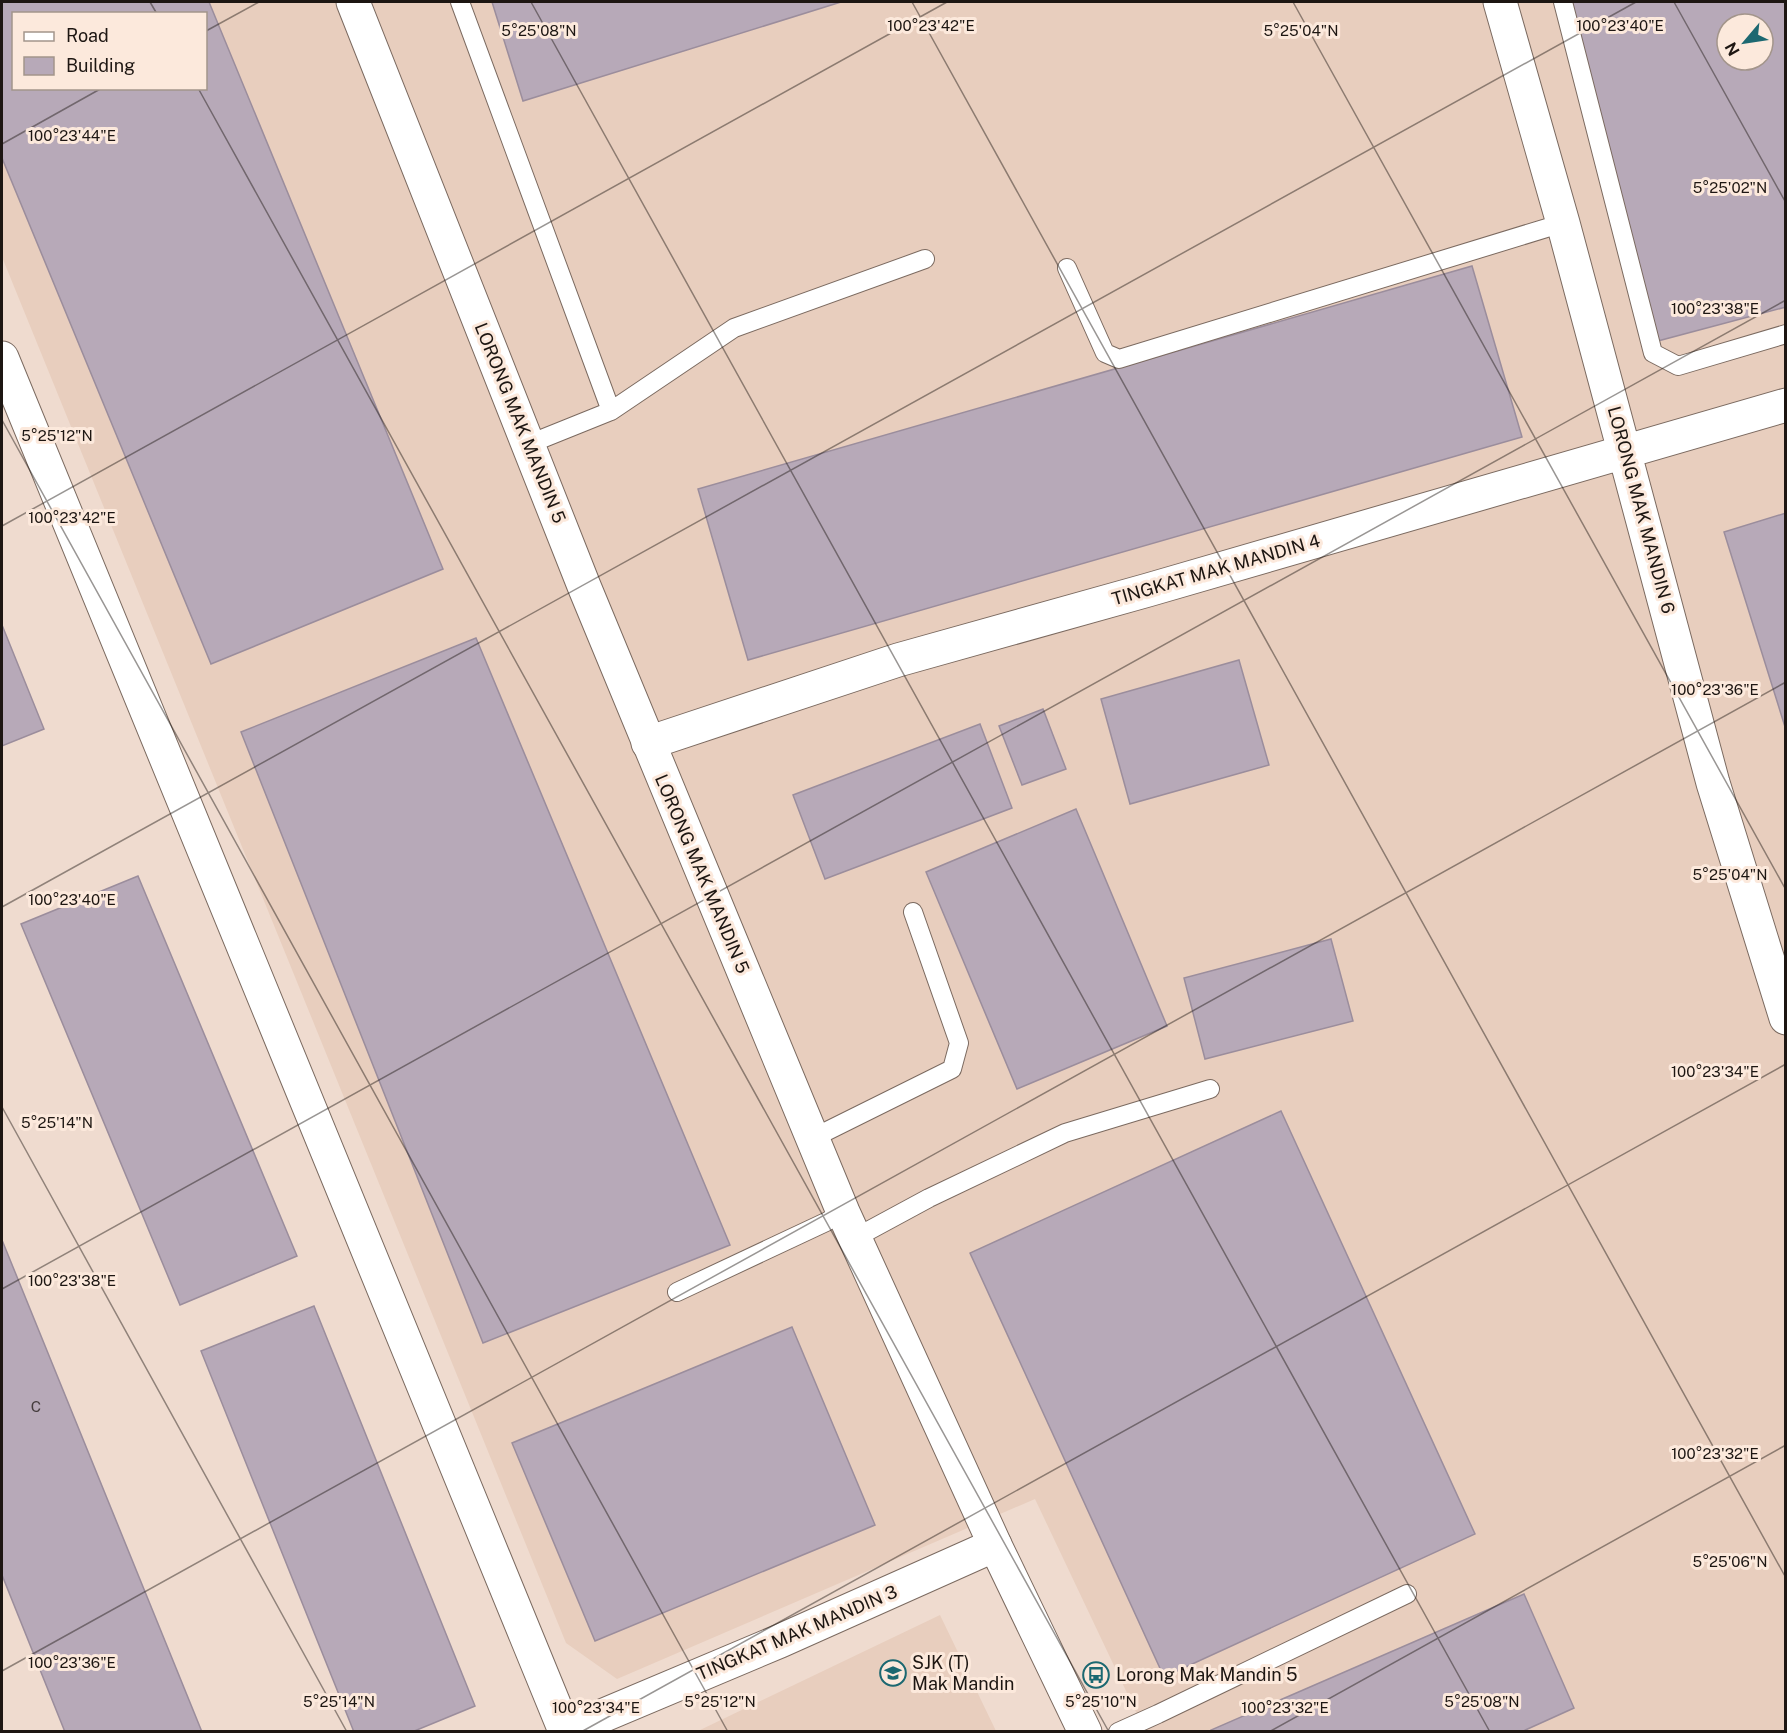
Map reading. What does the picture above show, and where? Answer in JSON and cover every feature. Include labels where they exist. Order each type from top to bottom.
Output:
[{"type":"street","name":"LORONG MAK MANDIN 5","points":[[353,2],[648,743],[849,1225],[995,1545],[1085,1731]]},
{"type":"street","name":"LORONG MAK MANDIN 6","points":[[1500,2],[1563,223],[1713,783],[1785,1018]]},
{"type":"street","points":[[2,358],[564,1731]]},
{"type":"street","name":"TINGKAT MAK MANDIN 4","points":[[648,743],[898,660],[1785,405]]},
{"type":"street","name":"TINGKAT MAK MANDIN 3","points":[[564,1731],[780,1641],[995,1545]]},
{"type":"lane","points":[[460,2],[611,411]]},
{"type":"lane","points":[[1563,2],[1653,353],[1678,366],[1785,334]]},
{"type":"lane","points":[[1067,268],[1105,352],[1119,360],[1563,223]]},
{"type":"lane","points":[[529,444],[611,411],[734,328],[925,259]]},
{"type":"lane","points":[[813,1138],[952,1069],[959,1043],[913,912]]},
{"type":"lane","points":[[677,1292],[826,1222],[849,1225],[929,1198],[1065,1133],[1210,1089]]},
{"type":"lane","points":[[1118,1731],[1407,1594]]},
{"type":"shaded area","points":[[2,2],[1785,2],[1785,1731],[1145,1731],[1035,1499],[617,1679],[566,1643],[2,257]]},
{"type":"shaded area","name":"SJK (T) Mak Mandin","points":[[940,1615],[996,1731],[698,1731]]},
{"type":"building","points":[[2,2],[209,2],[443,569],[211,664],[2,158]]},
{"type":"building","points":[[492,2],[841,2],[523,101]]},
{"type":"building","points":[[1572,2],[1786,2],[1786,307],[1654,342]]},
{"type":"building","points":[[1472,266],[1522,437],[748,660],[698,489]]},
{"type":"building","points":[[1786,513],[1786,730],[1724,532]]},
{"type":"building","points":[[2,625],[44,729],[2,746]]},
{"type":"building","points":[[476,638],[730,1245],[483,1343],[241,732]]},
{"type":"building","points":[[1239,660],[1269,765],[1130,804],[1101,699]]},
{"type":"building","points":[[1043,709],[1066,769],[1022,785],[999,726]]},
{"type":"building","points":[[980,724],[1012,808],[825,879],[793,795]]},
{"type":"building","points":[[1076,809],[1167,1026],[1017,1089],[926,872]]},
{"type":"building","points":[[138,876],[297,1256],[180,1305],[21,924]]},
{"type":"building","points":[[1331,939],[1353,1021],[1205,1059],[1184,978]]},
{"type":"building","points":[[1281,1111],[1475,1534],[1164,1677],[970,1253]]},
{"type":"building","points":[[2,1240],[202,1732],[65,1732],[2,1575]]},
{"type":"building","points":[[314,1306],[475,1706],[412,1732],[354,1732],[201,1351]]},
{"type":"building","points":[[792,1327],[875,1525],[595,1641],[512,1443]]},
{"type":"building","points":[[1524,1594],[1574,1708],[1521,1732],[1212,1732],[1211,1730]]},
{"type":"place","name":"SJK (T) Mak Mandin","points":[[893,1673]]},
{"type":"place","name":"Lorong Mak Mandin 5","points":[[1096,1675]]}]
